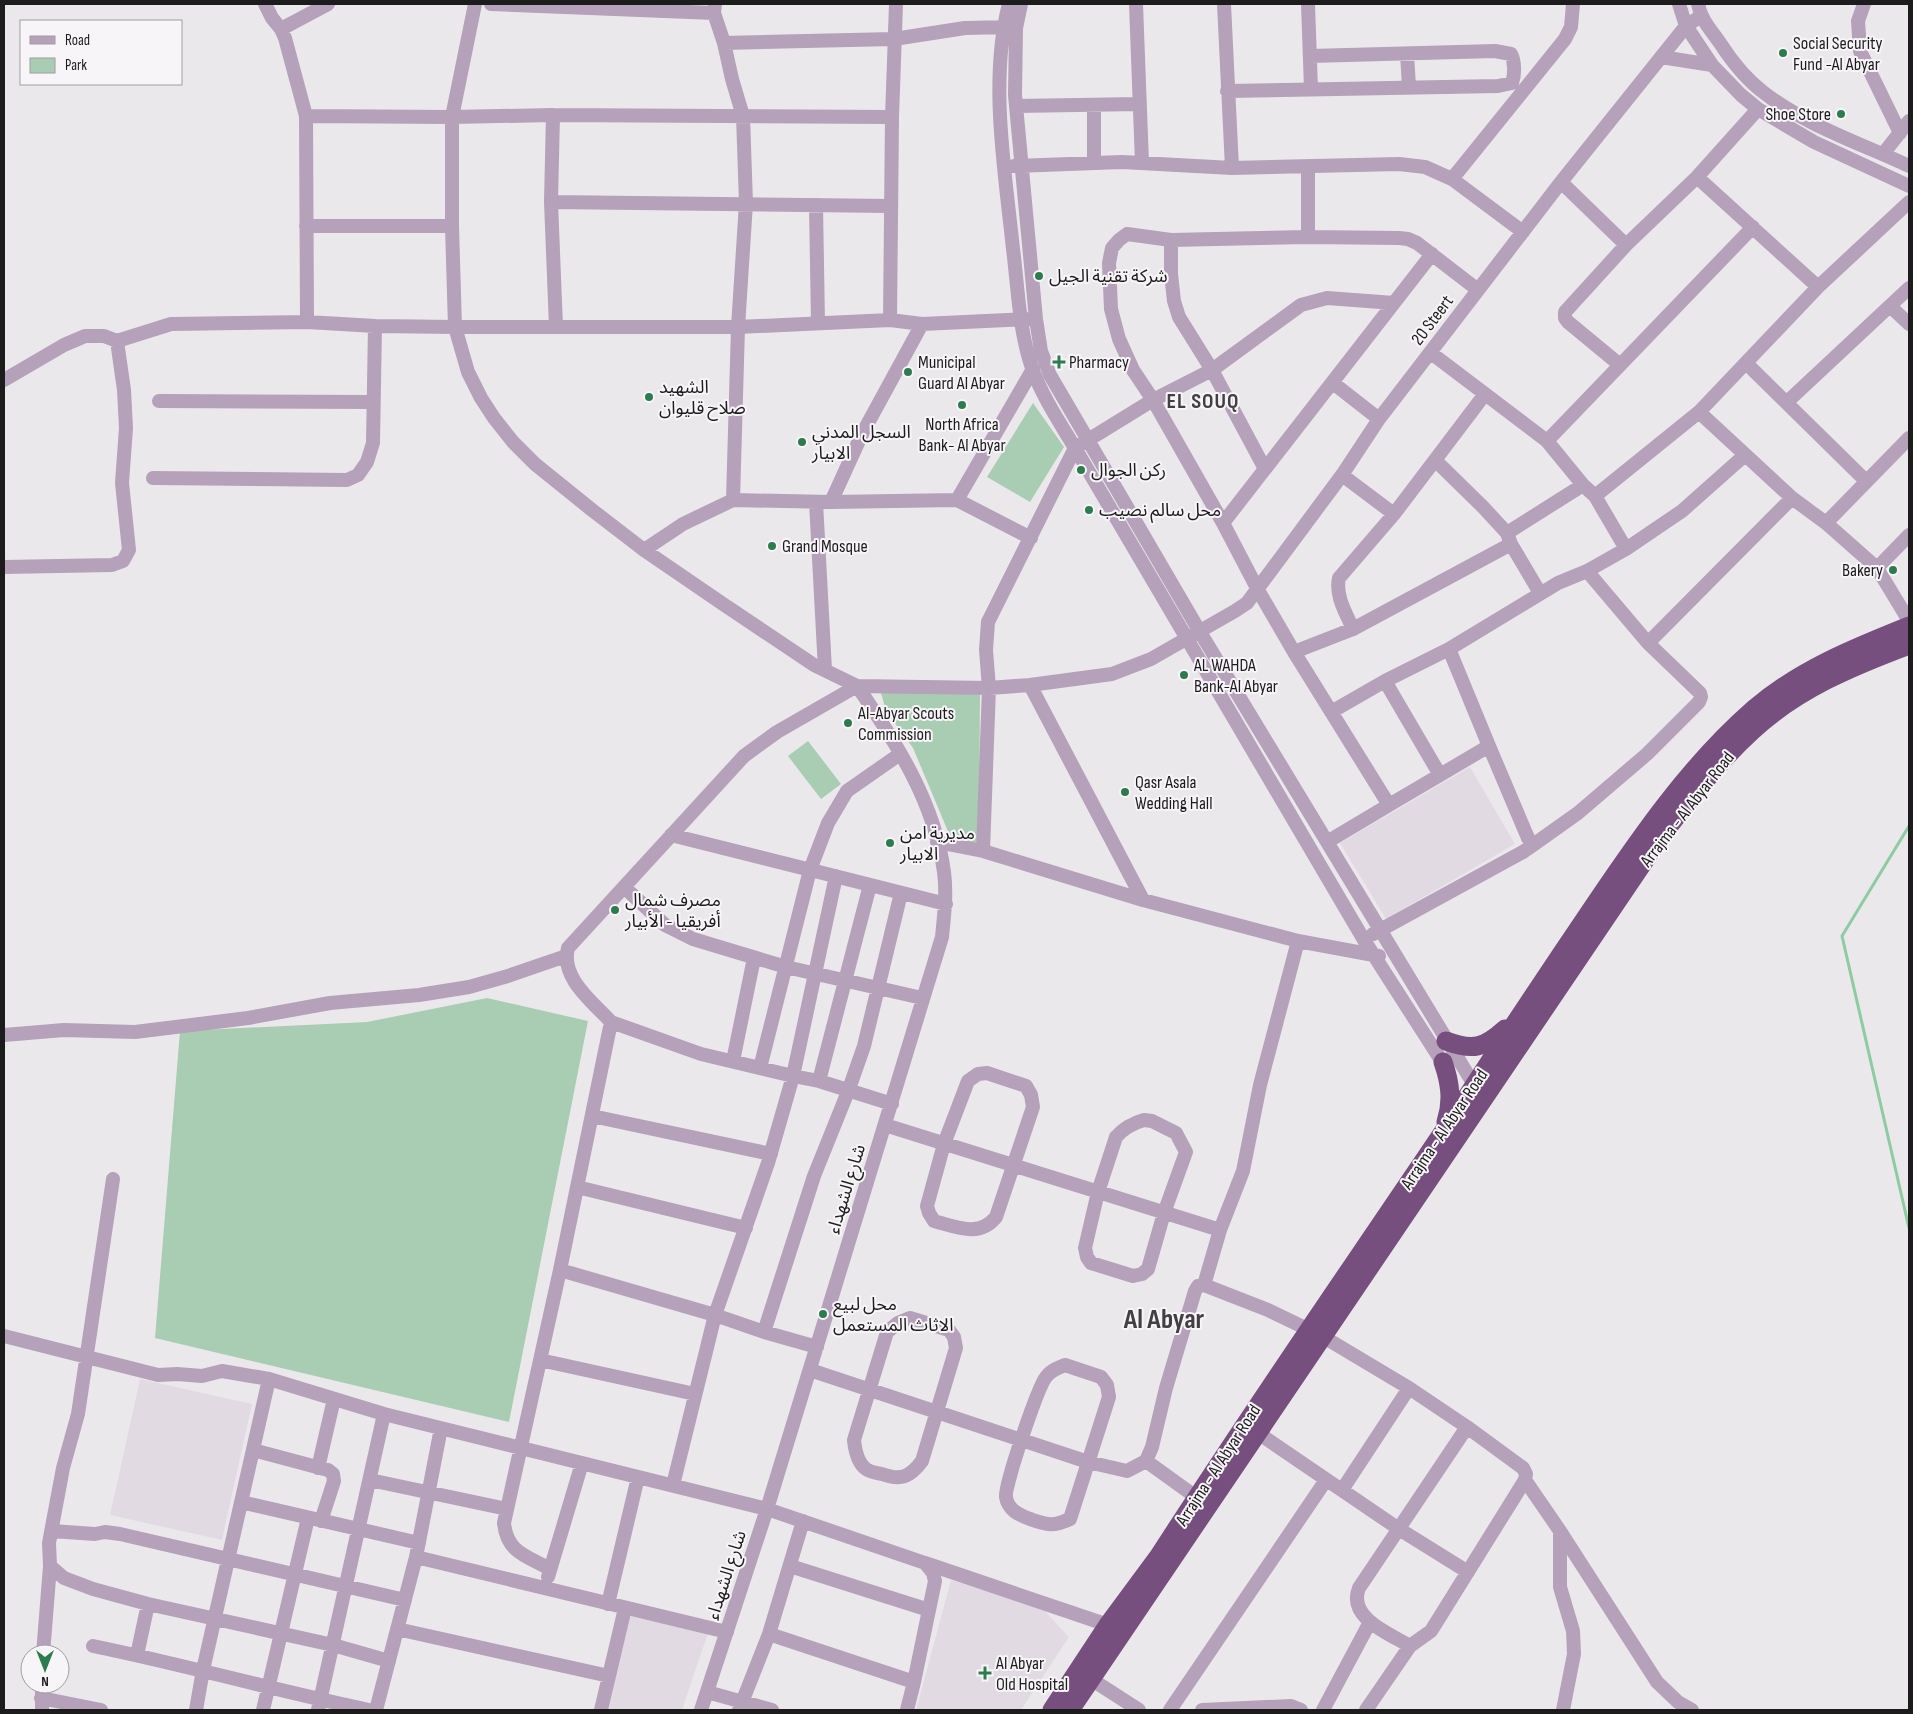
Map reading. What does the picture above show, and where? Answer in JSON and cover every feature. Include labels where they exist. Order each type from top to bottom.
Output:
[{"type":"highway","name":"Arrajma - Al Abyar Road","points":[[1052,1710],[1084,1675],[1258,1433],[1315,1332],[1380,1226],[1441,1132],[1474,1100],[1519,1017],[1667,801],[1721,740],[1756,708],[1805,673],[1844,652],[1909,626]]},
{"type":"highway","name":"Arrajma - Al Abyar Road","points":[[1070,1710],[1084,1675],[1108,1625],[1159,1556],[1196,1497],[1315,1332],[1474,1100],[1662,835],[1705,781],[1753,730],[1782,707],[1822,682],[1861,663],[1909,645]]},
{"type":"highway","points":[[1861,663],[1909,660]]},
{"type":"highway","points":[[1446,1041],[1468,1047],[1485,1044],[1519,1017]]},
{"type":"highway","points":[[1441,1132],[1447,1119],[1450,1105],[1450,1090],[1443,1062]]},
{"type":"street","points":[[265,4],[286,38],[306,116],[307,322]]},
{"type":"street","points":[[281,29],[328,4]]},
{"type":"street","points":[[476,4],[452,117],[452,226],[455,327],[468,372],[481,398],[513,442],[535,464],[644,550],[825,670],[857,686]]},
{"type":"street","points":[[491,4],[715,8],[732,80],[744,116],[746,203],[738,327],[733,500]]},
{"type":"street","points":[[890,320],[892,117],[896,4]]},
{"type":"street","points":[[1009,4],[1015,62],[1016,106],[1036,319],[1041,350],[1081,445]]},
{"type":"street","points":[[1021,4],[1010,27],[1000,97],[1004,167],[1021,320],[1032,369],[1081,445],[1194,635],[1364,940],[1443,1062],[1474,1100]]},
{"type":"street","points":[[1136,4],[1142,163]]},
{"type":"street","points":[[1224,4],[1232,168]]},
{"type":"street","points":[[1308,4],[1312,89]]},
{"type":"street","points":[[1452,179],[1568,34],[1573,4]]},
{"type":"street","points":[[1678,4],[1686,26],[1712,65],[1758,109],[1814,142],[1909,186]]},
{"type":"street","points":[[1864,4],[1858,21],[1860,51],[1900,133]]},
{"type":"street","points":[[1700,10],[1729,56],[1761,91],[1807,120],[1909,166]]},
{"type":"street","name":"20 Steert","points":[[857,686],[989,688],[1030,685],[1112,674],[1151,660],[1235,612],[1247,603],[1342,475],[1379,419],[1561,182],[1700,10]]},
{"type":"street","points":[[724,43],[894,39],[965,28],[1010,27]]},
{"type":"street","points":[[1227,91],[1506,85],[1512,83],[1514,78],[1514,58],[1511,54],[1495,51],[1310,56]]},
{"type":"street","points":[[1407,54],[1408,87]]},
{"type":"street","points":[[1661,57],[1712,65]]},
{"type":"street","points":[[1016,106],[1140,104]]},
{"type":"street","points":[[1094,105],[1094,163]]},
{"type":"street","points":[[1620,365],[1565,318],[1565,312],[1626,246],[1697,177],[1758,109]]},
{"type":"street","points":[[552,115],[551,202],[556,327]]},
{"type":"street","points":[[306,116],[892,117]]},
{"type":"street","points":[[1883,154],[1909,121]]},
{"type":"street","points":[[1004,167],[1094,163],[1142,163],[1232,168],[1399,164],[1425,167],[1452,179],[1523,232]]},
{"type":"street","points":[[1308,166],[1308,237]]},
{"type":"street","points":[[1697,177],[1818,287]]},
{"type":"street","points":[[1561,182],[1626,246]]},
{"type":"street","points":[[551,202],[891,206]]},
{"type":"street","points":[[1595,496],[1699,412],[1747,364],[1818,287],[1909,202]]},
{"type":"street","points":[[816,204],[818,324]]},
{"type":"street","points":[[306,226],[452,226]]},
{"type":"street","points":[[1547,441],[1753,227]]},
{"type":"street","points":[[1389,805],[1294,652],[1258,590],[1224,523],[1153,400],[1133,370],[1119,340],[1111,309],[1109,262],[1112,248],[1127,234],[1172,240],[1308,237],[1408,239],[1417,243],[1478,290]]},
{"type":"street","points":[[1172,240],[1171,274],[1174,302],[1179,317],[1212,370],[1265,469]]},
{"type":"street","points":[[1224,523],[1432,254]]},
{"type":"street","points":[[1787,402],[1909,288]]},
{"type":"street","points":[[983,852],[989,688],[986,650],[988,622],[1030,538],[1081,445],[1153,400],[1212,370],[1301,305],[1313,300],[1327,298],[1394,302]]},
{"type":"street","points":[[1890,306],[1909,324]]},
{"type":"street","points":[[4,380],[64,345],[85,336],[104,336],[117,341],[171,324],[307,322],[375,326],[455,327],[738,327],[890,320],[922,324],[1036,319]]},
{"type":"street","points":[[831,502],[862,434],[922,324]]},
{"type":"street","points":[[153,478],[347,480],[358,476],[367,462],[373,443],[375,326]]},
{"type":"street","points":[[4,568],[112,565],[123,560],[129,550],[122,483],[126,428],[124,390],[117,341]]},
{"type":"street","points":[[1431,353],[1547,441],[1583,485],[1595,496],[1626,549]]},
{"type":"street","points":[[1747,364],[1866,481]]},
{"type":"street","points":[[957,500],[1032,369]]},
{"type":"street","points":[[1333,383],[1379,419]]},
{"type":"street","points":[[1353,628],[1337,587],[1339,578],[1394,514],[1485,394]]},
{"type":"street","points":[[159,401],[373,402]]},
{"type":"street","points":[[1699,412],[1792,498],[1826,523],[1877,568],[1909,621]]},
{"type":"street","points":[[1826,523],[1909,438]]},
{"type":"street","points":[[1331,712],[1385,681],[1448,649],[1558,583],[1588,571],[1626,549],[1682,511],[1745,456]]},
{"type":"street","points":[[1435,460],[1483,507],[1509,538],[1540,593]]},
{"type":"street","points":[[1342,475],[1394,514]]},
{"type":"street","points":[[1294,652],[1353,628],[1509,538],[1583,485]]},
{"type":"street","points":[[1648,643],[1792,498]]},
{"type":"street","points":[[644,550],[683,524],[733,500],[816,502],[957,500],[1030,538]]},
{"type":"street","points":[[816,502],[825,670]]},
{"type":"street","points":[[1877,568],[1909,534]]},
{"type":"street","points":[[1364,940],[1533,845],[1584,807],[1647,754],[1700,702],[1702,698],[1700,693],[1648,643],[1588,571]]},
{"type":"street","points":[[1194,635],[1327,842],[1446,1041],[1474,1100]]},
{"type":"street","points":[[1448,649],[1528,838],[1533,845]]},
{"type":"street","points":[[1385,681],[1440,775]]},
{"type":"street","points":[[1030,685],[1143,900]]},
{"type":"street","points":[[857,686],[777,732],[744,756],[568,948],[566,956],[567,966],[574,981],[611,1022],[701,1054],[819,1081],[892,1104]]},
{"type":"street","name":"شارع الشهداء","points":[[701,1710],[767,1509],[942,937],[946,904],[944,872],[930,814],[889,732],[857,686]]},
{"type":"street","points":[[1327,842],[1489,746]]},
{"type":"street","points":[[760,1068],[810,870],[828,823],[847,791],[900,754]]},
{"type":"street","points":[[671,835],[946,904]]},
{"type":"street","points":[[937,842],[983,852],[1143,900],[1298,941],[1374,956],[1394,955]]},
{"type":"street","points":[[673,1485],[715,1315],[771,1154],[793,1076],[836,876]]},
{"type":"street","points":[[819,1081],[870,885]]},
{"type":"street","points":[[624,886],[665,925],[694,939],[814,974],[922,998]]},
{"type":"street","points":[[764,1332],[814,1176],[864,1046],[901,893]]},
{"type":"street","points":[[1204,1285],[1220,1230],[1243,1171],[1260,1085],[1298,941]]},
{"type":"street","points":[[4,1035],[64,1030],[135,1032],[248,1018],[330,1004],[419,995],[477,985],[566,956]]},
{"type":"street","points":[[733,1062],[754,958]]},
{"type":"street","points":[[550,1569],[513,1549],[505,1536],[504,1523],[522,1448],[611,1022]]},
{"type":"street","points":[[987,1073],[1026,1086],[1031,1095],[1033,1107],[1013,1166],[996,1217],[990,1224],[970,1231],[934,1221],[927,1206],[944,1144],[968,1081],[978,1074],[987,1073]]},
{"type":"street","points":[[592,1116],[771,1154]]},
{"type":"street","points":[[1152,1120],[1176,1133],[1186,1152],[1164,1213],[1148,1269],[1142,1274],[1133,1276],[1091,1264],[1085,1248],[1098,1192],[1116,1137],[1121,1131],[1135,1122],[1152,1120]]},
{"type":"street","points":[[885,1125],[1220,1230]]},
{"type":"street","points":[[44,1644],[50,1543],[63,1468],[78,1414],[88,1358],[113,1179]]},
{"type":"street","points":[[577,1187],[746,1228]]},
{"type":"street","points":[[560,1270],[817,1347]]},
{"type":"street","points":[[810,1370],[1088,1462],[1127,1471],[1146,1461],[1152,1447],[1166,1388],[1195,1291],[1198,1286],[1204,1285],[1268,1310],[1315,1332],[1409,1388],[1523,1468],[1526,1474],[1525,1480],[1431,1630],[1410,1646],[1366,1710]]},
{"type":"street","points":[[910,1318],[948,1330],[954,1337],[956,1348],[938,1412],[922,1461],[910,1474],[902,1478],[892,1478],[866,1469],[856,1452],[854,1440],[887,1332],[898,1322],[910,1318]]},
{"type":"street","points":[[4,1336],[158,1375],[202,1376],[222,1371],[270,1379],[384,1414],[767,1509],[1108,1625]]},
{"type":"street","points":[[540,1360],[696,1394]]},
{"type":"street","points":[[1065,1365],[1101,1377],[1107,1385],[1109,1397],[1088,1462],[1070,1519],[1049,1526],[1017,1515],[1008,1504],[1006,1489],[1021,1440],[1045,1378],[1054,1369],[1065,1365]]},
{"type":"street","points":[[196,1710],[203,1670],[270,1379]]},
{"type":"street","points":[[1342,1490],[1409,1388]]},
{"type":"street","points":[[318,1468],[334,1399]]},
{"type":"street","points":[[319,1705],[384,1414]]},
{"type":"street","points":[[1410,1646],[1370,1622],[1359,1610],[1356,1595],[1467,1427]]},
{"type":"street","points":[[376,1710],[416,1557],[441,1428]]},
{"type":"street","points":[[1258,1433],[1399,1529],[1468,1572]]},
{"type":"street","points":[[253,1450],[318,1468],[332,1474],[334,1481],[315,1520],[294,1575],[263,1710]]},
{"type":"street","points":[[1146,1461],[1196,1497]]},
{"type":"street","points":[[545,1589],[582,1463]]},
{"type":"street","points":[[608,1604],[638,1477]]},
{"type":"street","points":[[370,1480],[507,1509]]},
{"type":"street","points":[[1170,1710],[1326,1480]]},
{"type":"street","points":[[1525,1480],[1657,1682],[1678,1702],[1692,1710]]},
{"type":"street","points":[[241,1502],[418,1543]]},
{"type":"street","points":[[740,1706],[769,1634],[803,1521]]},
{"type":"street","points":[[52,1531],[120,1534],[405,1600]]},
{"type":"street","points":[[1560,1531],[1560,1587],[1573,1630],[1574,1654],[1563,1710]]},
{"type":"street","points":[[416,1557],[727,1632]]},
{"type":"street","points":[[907,1710],[935,1581],[925,1562]]},
{"type":"street","points":[[50,1566],[64,1578],[78,1584],[148,1604],[332,1645],[389,1661]]},
{"type":"street","points":[[790,1566],[929,1610]]},
{"type":"street","points":[[137,1655],[148,1604]]},
{"type":"street","points":[[600,1710],[625,1608]]},
{"type":"street","points":[[1323,1710],[1370,1622]]},
{"type":"street","points":[[397,1630],[608,1676]]},
{"type":"street","points":[[769,1634],[914,1682]]},
{"type":"street","points":[[93,1646],[203,1670],[269,1687],[319,1705],[369,1710]]},
{"type":"street","points":[[1084,1675],[1139,1710]]},
{"type":"street","points":[[707,1692],[740,1706],[772,1710]]},
{"type":"street","points":[[41,1704],[100,1710]]},
{"type":"street","points":[[1202,1710],[1291,1706],[1301,1710]]},
{"type":"shaded area","points":[[1470,767],[1515,844],[1386,919],[1340,843]]},
{"type":"shaded area","points":[[140,1379],[252,1404],[222,1540],[110,1515]]},
{"type":"shaded area","name":"Al Abyar Old Hospital","points":[[951,1580],[1042,1608],[1069,1637],[1021,1710],[916,1710]]},
{"type":"shaded area","points":[[628,1616],[708,1633],[682,1710],[609,1710]]},
{"type":"green space","points":[[1033,403],[1064,447],[1030,502],[987,477]]},
{"type":"green space","points":[[881,693],[980,693],[979,837],[975,844],[952,841],[913,748],[886,711]]},
{"type":"green space","points":[[808,741],[841,784],[821,799],[788,756]]},
{"type":"green space","points":[[487,998],[588,1021],[509,1422],[155,1338],[180,1031],[367,1022]]},
{"type":"waterway","points":[[1909,826],[1842,936],[1909,1228]]},
{"type":"place","name":"Social Security Fund -Al Abyar","points":[[1783,53]]},
{"type":"place","name":"Shoe Store","points":[[1841,114]]},
{"type":"place","name":"شركة تقنية الجيل","points":[[1039,276]]},
{"type":"place","name":"Pharmacy","points":[[1059,362]]},
{"type":"place","name":"Municipal Guard Al Abyar","points":[[908,372]]},
{"type":"place","name":"الشهيد صلاح قليوان","points":[[649,397]]},
{"type":"place","name":"North Africa Bank- Al Abyar","points":[[962,405]]},
{"type":"place","name":"السجل المدني الابيار","points":[[802,442]]},
{"type":"place","name":"ركن الجوال","points":[[1081,470]]},
{"type":"place","name":"محل سالم نصيب","points":[[1089,510]]},
{"type":"place","name":"Grand Mosque","points":[[772,546]]},
{"type":"place","name":"Bakery","points":[[1893,570]]},
{"type":"place","name":"AL WAHDA Bank-Al Abyar","points":[[1184,675]]},
{"type":"place","name":"Al-Abyar Scouts Commission","points":[[848,723]]},
{"type":"place","name":"Qasr Asala Wedding Hall","points":[[1125,792]]},
{"type":"place","name":"مديرية امن الابيار","points":[[890,843]]},
{"type":"place","name":"مصرف شمال أفريقيا - الأبيار","points":[[615,910]]},
{"type":"place","name":"محل لبيع الاثاث المستعمل","points":[[823,1314]]},
{"type":"place","name":"Al Abyar Old Hospital","points":[[985,1673]]},
{"type":"district","name":"EL SOUQ","points":[[1203,400]]},
{"type":"district","name":"Al Abyar","points":[[1164,1318]]}]
